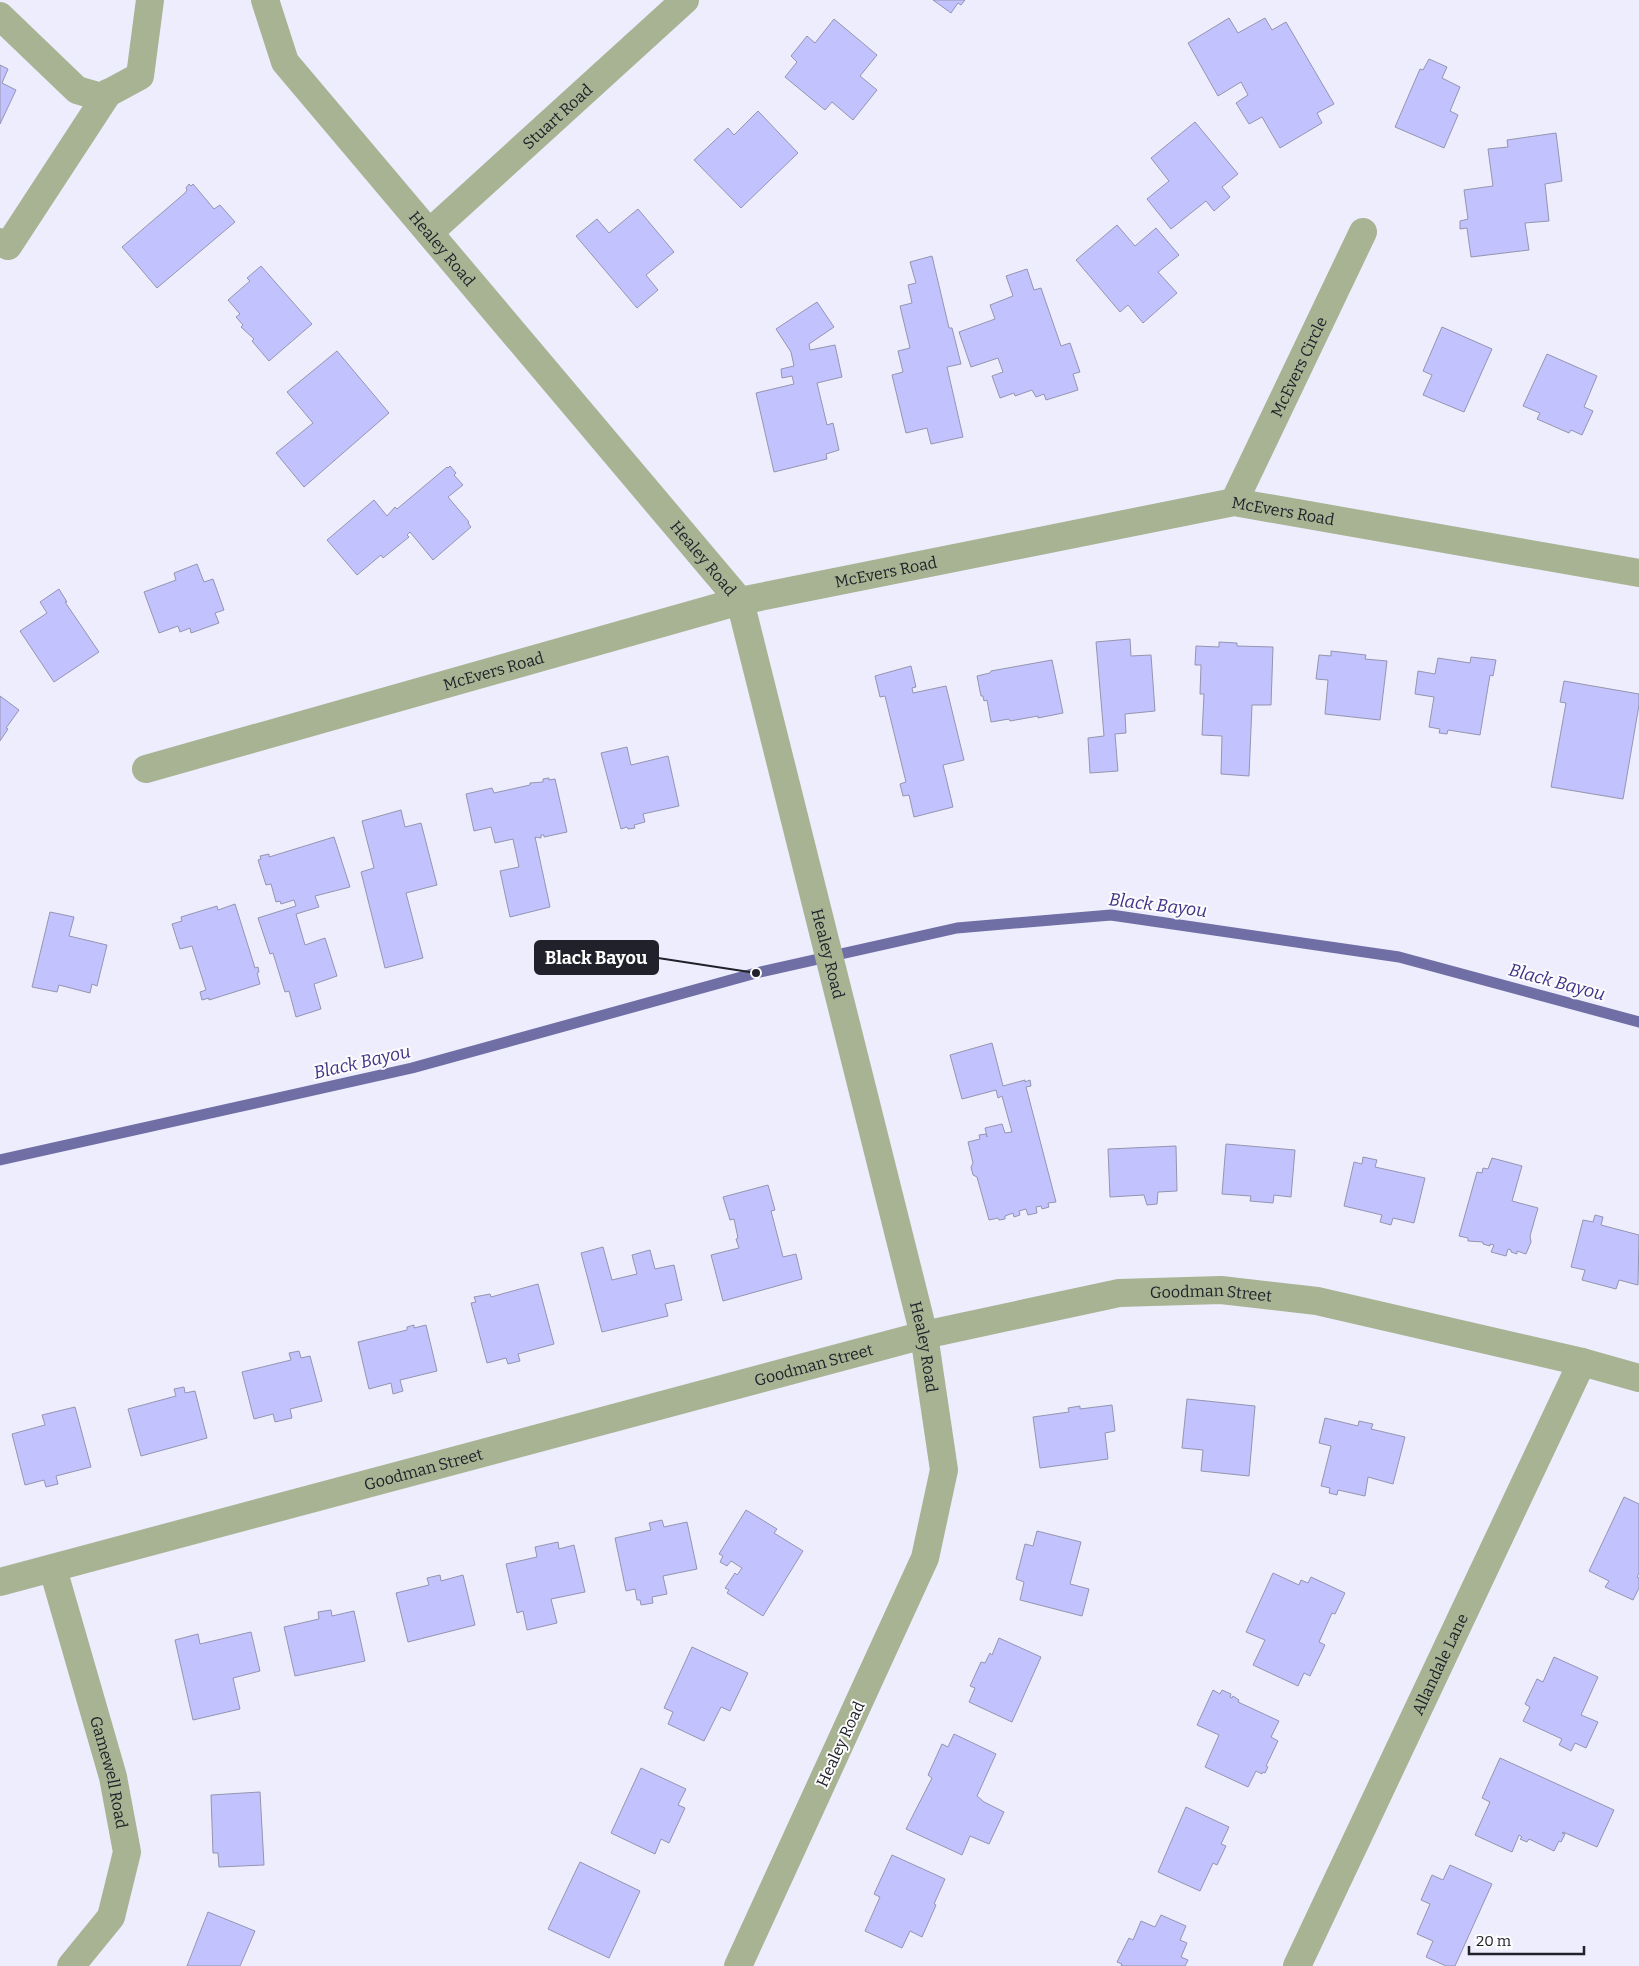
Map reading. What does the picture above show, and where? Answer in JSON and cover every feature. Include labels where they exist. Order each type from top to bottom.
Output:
[{"type":"street","points":[[0,16],[77,90],[101,96],[140,76],[150,0]]},
{"type":"street","name":"Healey Road","points":[[265,0],[285,62],[740,601],[924,1335],[944,1470],[925,1558],[738,1966]]},
{"type":"street","name":"Stuart Road","points":[[430,232],[685,0]]},
{"type":"street","points":[[0,242],[8,246],[108,93]]},
{"type":"street","name":"McEvers Circle","points":[[1234,502],[1363,232]]},
{"type":"street","name":"McEvers Road","points":[[146,769],[740,601],[1234,502],[1639,573]]},
{"type":"street","name":"Goodman Street","points":[[0,1582],[924,1335],[1119,1293],[1221,1290],[1317,1301],[1582,1362],[1639,1378]]},
{"type":"street","name":"Allandale Lane","points":[[1297,1966],[1582,1362]]},
{"type":"street","name":"Gamewell Road","points":[[53,1569],[113,1777],[127,1852],[111,1917],[72,1966]]},
{"type":"building","points":[[933,0],[965,0],[961,5],[958,3],[951,13]]},
{"type":"building","points":[[1229,18],[1238,33],[1265,18],[1272,30],[1286,22],[1334,104],[1317,113],[1322,123],[1280,148],[1262,117],[1249,124],[1236,103],[1248,95],[1241,82],[1218,96],[1188,43]]},
{"type":"building","points":[[834,19],[877,55],[860,76],[877,90],[853,120],[832,102],[825,110],[785,77],[797,62],[791,56],[807,36],[815,43]]},
{"type":"building","points":[[1429,59],[1447,67],[1442,78],[1460,87],[1450,111],[1458,115],[1444,148],[1395,127],[1420,69],[1423,70]]},
{"type":"building","points":[[0,65],[8,69],[2,83],[16,90],[0,124]]},
{"type":"building","points":[[758,111],[798,153],[741,208],[694,160],[728,128],[734,135]]},
{"type":"building","points":[[1195,122],[1238,174],[1222,187],[1230,197],[1214,211],[1206,201],[1171,229],[1147,199],[1169,181],[1151,158]]},
{"type":"building","points":[[1556,133],[1562,181],[1545,184],[1549,221],[1525,223],[1529,250],[1471,257],[1467,228],[1460,229],[1460,221],[1468,219],[1464,190],[1493,186],[1488,149],[1508,147],[1507,140]]},
{"type":"building","points":[[189,184],[191,186],[193,184],[214,209],[220,205],[235,222],[157,288],[122,247],[185,193]]},
{"type":"building","points":[[638,209],[674,252],[646,275],[658,290],[637,308],[576,236],[597,219],[609,233]]},
{"type":"building","points":[[1117,225],[1135,246],[1156,228],[1179,255],[1158,272],[1177,293],[1143,323],[1128,305],[1120,312],[1076,260]]},
{"type":"building","points":[[932,256],[949,328],[952,328],[961,364],[947,367],[963,437],[931,444],[927,428],[906,433],[892,375],[903,372],[898,351],[910,348],[900,306],[912,303],[908,285],[916,283],[910,262]]},
{"type":"building","points":[[261,266],[312,324],[269,361],[252,341],[254,339],[241,327],[243,325],[236,317],[240,314],[228,300],[250,281],[247,278]]},
{"type":"building","points":[[1027,269],[1034,290],[1041,288],[1061,346],[1070,343],[1080,372],[1073,374],[1078,390],[1046,400],[1044,394],[1036,397],[1032,390],[1015,396],[1014,393],[1000,398],[992,376],[1003,372],[998,358],[971,367],[959,332],[995,319],[990,305],[1013,296],[1006,276]]},
{"type":"building","points":[[817,302],[834,327],[809,344],[810,350],[835,345],[842,377],[817,383],[827,425],[833,423],[839,450],[826,454],[827,459],[774,472],[756,393],[794,384],[792,376],[782,378],[781,369],[794,366],[791,352],[776,329]]},
{"type":"building","points":[[1442,327],[1492,349],[1464,412],[1423,395],[1432,375],[1423,371]]},
{"type":"building","points":[[337,351],[389,413],[304,487],[276,453],[313,423],[287,392]]},
{"type":"building","points":[[1547,354],[1597,376],[1584,407],[1593,411],[1582,435],[1571,430],[1569,433],[1537,419],[1540,413],[1523,406]]},
{"type":"building","points":[[450,466],[456,473],[454,475],[463,485],[448,497],[471,527],[433,560],[410,532],[407,535],[409,537],[383,558],[381,555],[357,575],[327,540],[374,500],[387,516],[395,507],[397,509]]},
{"type":"building","points":[[197,564],[204,582],[213,579],[224,610],[215,613],[219,623],[191,633],[190,628],[180,632],[178,626],[159,633],[144,592],[176,580],[174,573]]},
{"type":"building","points":[[59,589],[67,602],[65,602],[99,652],[54,682],[20,631],[47,613],[40,602]]},
{"type":"building","points":[[1130,639],[1131,656],[1151,655],[1155,711],[1125,714],[1126,733],[1115,734],[1118,771],[1090,773],[1088,738],[1104,736],[1096,642]]},
{"type":"building","points":[[1219,642],[1237,643],[1237,646],[1273,647],[1271,705],[1252,705],[1249,776],[1221,774],[1222,736],[1202,735],[1204,694],[1200,694],[1201,665],[1195,665],[1196,646],[1219,647]]},
{"type":"building","points":[[1331,651],[1366,655],[1365,659],[1387,661],[1380,720],[1325,714],[1328,680],[1316,679],[1319,655],[1331,656]]},
{"type":"building","points":[[1471,657],[1496,660],[1493,676],[1490,675],[1480,735],[1448,730],[1447,734],[1439,733],[1440,729],[1429,727],[1434,697],[1415,694],[1418,671],[1435,674],[1438,658],[1470,663]]},
{"type":"building","points":[[1052,660],[1063,713],[1038,718],[1038,716],[991,722],[987,700],[984,701],[983,696],[981,696],[977,676],[990,673],[991,671]]},
{"type":"building","points":[[911,666],[916,687],[912,688],[913,693],[946,686],[964,760],[943,765],[953,807],[914,817],[909,795],[903,796],[900,784],[906,782],[885,696],[880,697],[875,676]]},
{"type":"building","points":[[1564,681],[1639,694],[1639,705],[1623,799],[1551,787],[1566,703],[1560,702]]},
{"type":"building","points":[[0,696],[19,710],[6,728],[8,729],[0,741]]},
{"type":"building","points":[[627,747],[631,765],[668,756],[679,806],[643,814],[645,822],[634,825],[635,828],[628,829],[627,827],[621,829],[601,753]]},
{"type":"building","points":[[549,778],[549,780],[555,779],[567,832],[544,837],[544,835],[541,835],[541,838],[535,837],[550,907],[510,917],[500,871],[519,867],[513,839],[495,843],[491,827],[474,831],[466,794],[492,788],[494,793],[530,785],[530,783],[543,782],[543,779]]},
{"type":"building","points":[[401,810],[405,827],[421,823],[437,885],[406,893],[423,958],[385,968],[361,872],[374,868],[362,821]]},
{"type":"building","points":[[334,837],[350,887],[315,896],[319,907],[296,914],[305,945],[325,938],[337,976],[314,984],[321,1009],[296,1017],[289,991],[285,992],[273,953],[270,954],[258,918],[296,906],[294,900],[281,904],[280,901],[276,902],[271,884],[266,885],[258,860],[261,859],[260,856],[269,854],[269,857]]},
{"type":"building","points":[[235,904],[255,968],[258,967],[259,972],[257,973],[260,984],[209,1000],[209,998],[202,1000],[200,992],[206,990],[192,946],[180,949],[172,924],[182,921],[181,917],[217,906],[218,910]]},
{"type":"building","points":[[50,912],[74,917],[69,936],[107,945],[97,986],[92,984],[90,993],[59,985],[57,992],[32,987]]},
{"type":"building","points":[[992,1043],[1003,1086],[1030,1080],[1031,1086],[1026,1087],[1056,1202],[1048,1203],[1049,1207],[1042,1209],[1041,1206],[1036,1207],[1037,1213],[1028,1215],[1026,1209],[1019,1211],[1020,1215],[1014,1217],[1013,1213],[1005,1216],[1005,1219],[999,1220],[998,1218],[989,1220],[977,1177],[973,1175],[971,1167],[973,1163],[968,1142],[980,1139],[979,1135],[986,1134],[987,1137],[985,1128],[1002,1124],[1005,1133],[1012,1132],[1002,1096],[998,1098],[996,1090],[962,1099],[950,1055]]},
{"type":"building","points":[[1226,1144],[1295,1150],[1291,1197],[1274,1195],[1273,1203],[1250,1201],[1251,1196],[1222,1194]]},
{"type":"building","points":[[1176,1146],[1177,1191],[1158,1192],[1157,1204],[1147,1205],[1144,1195],[1110,1197],[1108,1149]]},
{"type":"building","points":[[1363,1157],[1377,1160],[1375,1167],[1425,1178],[1414,1223],[1393,1218],[1391,1225],[1380,1222],[1382,1215],[1344,1206],[1354,1162],[1362,1164]]},
{"type":"building","points":[[1492,1158],[1522,1166],[1512,1201],[1538,1208],[1530,1236],[1531,1242],[1526,1254],[1517,1251],[1517,1254],[1508,1249],[1506,1256],[1491,1252],[1494,1245],[1490,1244],[1490,1246],[1483,1244],[1483,1242],[1468,1241],[1468,1238],[1459,1236],[1477,1172],[1482,1173],[1483,1168],[1488,1169]]},
{"type":"building","points":[[768,1185],[775,1210],[771,1211],[783,1257],[796,1254],[802,1279],[723,1301],[711,1255],[739,1248],[734,1219],[730,1220],[723,1197]]},
{"type":"building","points":[[1595,1215],[1603,1217],[1601,1225],[1639,1235],[1638,1285],[1619,1280],[1616,1289],[1582,1280],[1585,1270],[1571,1267],[1583,1220],[1593,1222]]},
{"type":"building","points":[[603,1247],[612,1280],[637,1274],[632,1255],[650,1250],[655,1269],[674,1265],[682,1300],[665,1304],[668,1316],[602,1332],[581,1253]]},
{"type":"building","points":[[538,1284],[554,1344],[518,1354],[520,1361],[508,1364],[506,1358],[487,1363],[471,1303],[476,1302],[474,1297],[490,1294],[491,1297]]},
{"type":"building","points":[[414,1325],[414,1328],[426,1325],[437,1371],[400,1380],[403,1391],[393,1394],[391,1383],[369,1389],[358,1342],[407,1330],[407,1327]]},
{"type":"building","points":[[299,1351],[301,1358],[310,1356],[322,1401],[290,1409],[292,1418],[275,1422],[273,1414],[254,1419],[242,1372],[291,1360],[289,1353]]},
{"type":"building","points":[[184,1387],[185,1393],[195,1391],[207,1438],[141,1456],[128,1409],[176,1396],[174,1389]]},
{"type":"building","points":[[1187,1399],[1255,1406],[1249,1476],[1201,1471],[1203,1450],[1182,1448]]},
{"type":"building","points":[[1112,1405],[1115,1431],[1105,1433],[1108,1459],[1040,1468],[1033,1417],[1069,1412],[1068,1408],[1080,1406],[1080,1409]]},
{"type":"building","points":[[75,1407],[91,1467],[56,1476],[58,1484],[46,1487],[44,1480],[25,1485],[12,1434],[45,1425],[42,1415]]},
{"type":"building","points":[[1325,1418],[1358,1426],[1359,1421],[1373,1424],[1371,1429],[1405,1437],[1393,1484],[1368,1477],[1365,1496],[1338,1490],[1337,1495],[1329,1493],[1330,1488],[1321,1486],[1331,1446],[1319,1443]]},
{"type":"building","points":[[1624,1497],[1639,1504],[1639,1573],[1637,1577],[1639,1578],[1639,1588],[1633,1600],[1605,1587],[1609,1581],[1589,1571]]},
{"type":"building","points":[[746,1510],[777,1529],[774,1533],[803,1551],[763,1616],[727,1593],[729,1590],[725,1588],[735,1573],[737,1575],[742,1568],[731,1561],[727,1566],[720,1562],[723,1556],[719,1554]]},
{"type":"building","points":[[662,1520],[664,1527],[687,1522],[697,1569],[663,1576],[667,1594],[652,1597],[653,1603],[641,1605],[640,1600],[637,1600],[635,1589],[626,1591],[615,1538],[651,1530],[649,1523]]},
{"type":"building","points":[[1037,1531],[1081,1542],[1070,1584],[1089,1589],[1082,1616],[1020,1600],[1024,1582],[1016,1579],[1025,1544],[1033,1546]]},
{"type":"building","points":[[558,1542],[559,1549],[574,1545],[585,1592],[551,1599],[557,1623],[527,1630],[523,1611],[517,1613],[506,1564],[537,1557],[535,1547]]},
{"type":"building","points":[[1273,1573],[1299,1585],[1301,1580],[1308,1583],[1311,1577],[1345,1593],[1335,1614],[1332,1613],[1319,1642],[1325,1645],[1310,1676],[1304,1673],[1298,1686],[1253,1665],[1265,1640],[1246,1632]]},
{"type":"building","points":[[440,1575],[441,1581],[463,1575],[475,1625],[408,1642],[396,1593],[429,1585],[427,1578]]},
{"type":"building","points":[[331,1610],[332,1616],[354,1611],[365,1661],[295,1676],[284,1627],[319,1619],[318,1612]]},
{"type":"building","points":[[251,1632],[260,1671],[233,1678],[240,1709],[193,1720],[175,1640],[198,1634],[200,1644]]},
{"type":"building","points":[[999,1638],[1041,1657],[1012,1722],[969,1702],[975,1688],[970,1686],[981,1662],[985,1663],[990,1653],[992,1655]]},
{"type":"building","points":[[692,1647],[748,1673],[730,1711],[721,1707],[704,1741],[668,1724],[673,1712],[664,1708]]},
{"type":"building","points":[[1554,1657],[1598,1677],[1581,1715],[1598,1722],[1586,1748],[1575,1743],[1571,1751],[1559,1745],[1562,1739],[1523,1721],[1530,1707],[1525,1704],[1537,1679],[1543,1682]]},
{"type":"building","points":[[1213,1690],[1220,1694],[1222,1690],[1231,1694],[1230,1697],[1232,1698],[1233,1696],[1239,1700],[1238,1702],[1279,1721],[1271,1737],[1278,1741],[1266,1766],[1268,1767],[1265,1773],[1263,1772],[1262,1774],[1256,1771],[1248,1787],[1205,1767],[1219,1735],[1197,1725]]},
{"type":"building","points":[[954,1734],[996,1754],[977,1796],[984,1802],[1004,1812],[989,1844],[970,1836],[962,1855],[906,1829],[932,1778],[928,1775],[942,1744],[948,1747]]},
{"type":"building","points":[[1500,1758],[1614,1810],[1597,1847],[1563,1832],[1565,1834],[1554,1851],[1529,1839],[1527,1842],[1520,1839],[1522,1837],[1519,1835],[1512,1852],[1475,1835],[1490,1802],[1482,1798]]},
{"type":"building","points":[[641,1768],[686,1789],[678,1805],[685,1808],[669,1843],[661,1839],[655,1854],[611,1833]]},
{"type":"building","points":[[260,1792],[264,1865],[219,1867],[218,1853],[213,1853],[211,1795]]},
{"type":"building","points":[[1186,1807],[1229,1827],[1221,1844],[1226,1846],[1217,1865],[1213,1863],[1200,1891],[1158,1872]]},
{"type":"building","points":[[892,1855],[945,1879],[922,1937],[910,1931],[902,1948],[865,1931],[880,1897],[874,1894]]},
{"type":"building","points":[[580,1862],[640,1891],[609,1958],[548,1929]]},
{"type":"building","points":[[1450,1865],[1492,1884],[1455,1966],[1446,1966],[1426,1957],[1433,1941],[1417,1934],[1430,1904],[1421,1900],[1432,1875],[1443,1880]]},
{"type":"building","points":[[208,1912],[255,1931],[240,1966],[187,1966]]},
{"type":"building","points":[[1161,1915],[1186,1926],[1180,1940],[1187,1943],[1181,1957],[1188,1960],[1185,1966],[1121,1966],[1122,1964],[1117,1962],[1129,1938],[1133,1940],[1141,1921],[1155,1927]]},
{"type":"waterway","name":"Black Bayou","points":[[0,1160],[412,1068],[756,973],[957,928],[1111,915],[1399,957],[1639,1022]]},
{"type":"place","name":"Black Bayou","points":[[756,973]]}]
